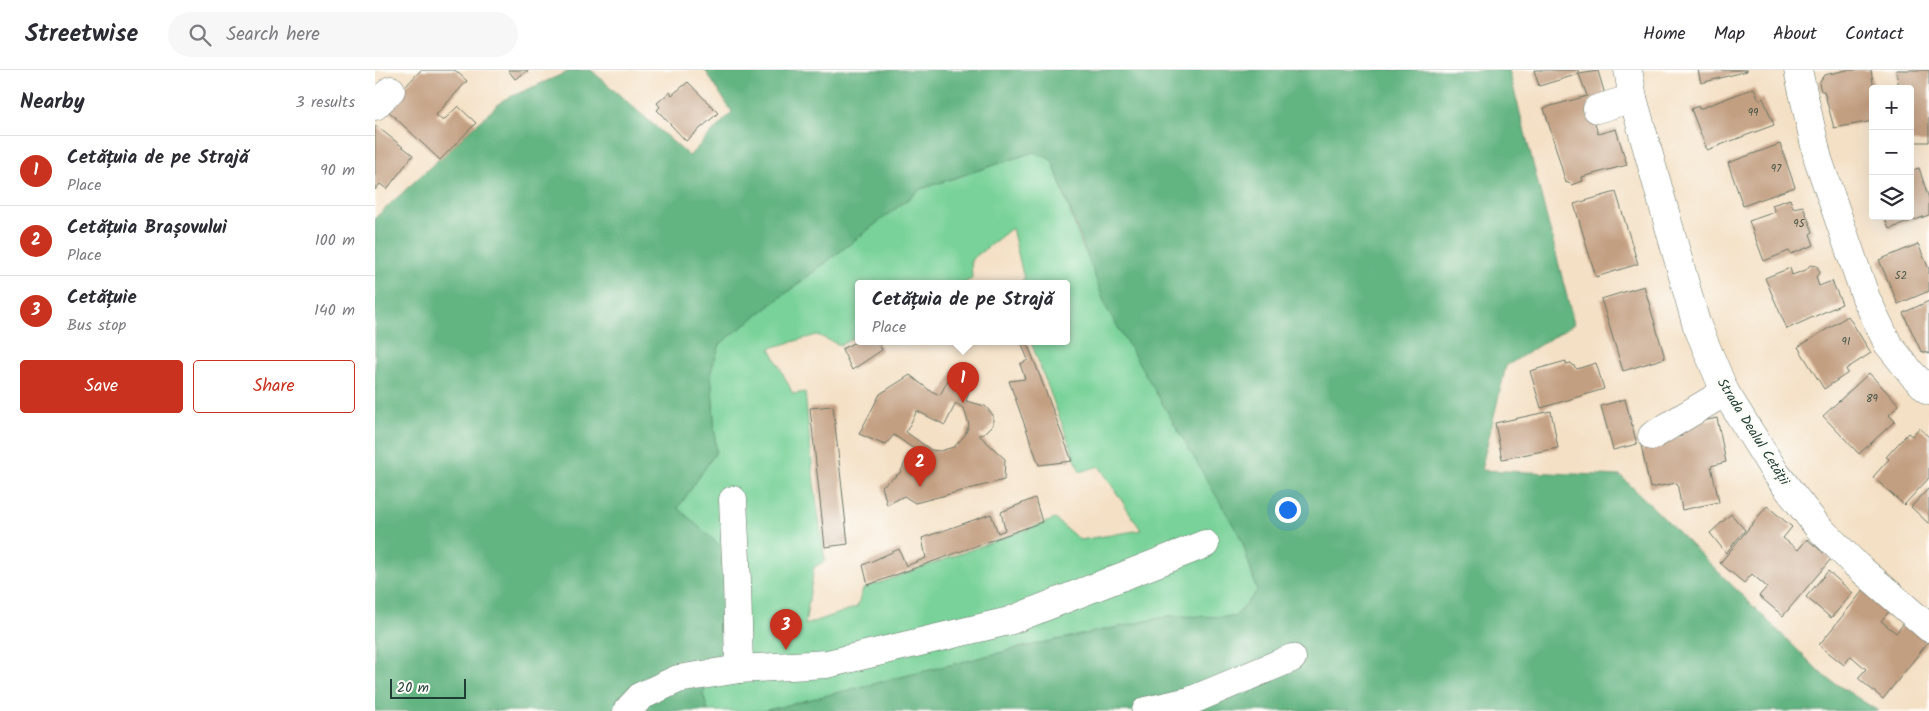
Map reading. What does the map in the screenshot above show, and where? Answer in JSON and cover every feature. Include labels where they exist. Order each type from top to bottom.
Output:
[{"type":"street","name":"Strada Dealul Cetății","points":[[1628,70],[1633,98],[1696,323],[1725,392],[1775,472],[1817,526],[1855,564],[1929,628]]},
{"type":"street","points":[[1798,70],[1819,160],[1866,298],[1888,344],[1929,392]]},
{"type":"street","points":[[1597,109],[1633,98]]},
{"type":"street","points":[[1652,436],[1725,392]]},
{"type":"street","points":[[733,500],[739,669]]},
{"type":"street","points":[[627,711],[641,696],[678,679],[739,669],[827,664],[1009,621],[1205,544]]},
{"type":"street","points":[[1146,711],[1190,701],[1292,658]]},
{"type":"green space","points":[[572,70],[591,70],[689,156],[732,112],[705,70],[1509,70],[1574,324],[1506,366],[1481,470],[1621,476],[1824,676],[1878,711],[763,711],[1019,648],[1170,616],[1235,617],[1257,591],[1242,540],[1106,307],[1052,160],[1034,152],[921,189],[720,344],[711,371],[716,452],[678,508],[727,552],[725,641],[703,694],[708,711],[375,711],[375,218],[503,100]]},
{"type":"green space","points":[[1034,152],[1052,160],[1082,246],[1242,540],[1257,591],[1235,617],[1170,616],[1019,648],[763,711],[708,711],[703,694],[725,641],[678,508],[716,452],[711,371],[720,344],[921,189]],"holes":[[[1012,228],[1024,279],[1023,280],[1070,280],[1070,345],[1032,345],[1080,472],[1099,466],[1141,530],[1080,540],[1055,519],[863,589],[857,607],[805,625],[814,567],[825,561],[814,482],[805,392],[793,394],[770,348],[817,335],[840,345],[855,338],[855,280],[970,280],[972,279],[971,260]]]},
{"type":"building","points":[[421,70],[455,70],[467,81],[436,115],[443,121],[458,106],[476,123],[440,160],[385,108]]},
{"type":"building","points":[[508,70],[529,70],[515,79]]},
{"type":"building","points":[[1534,70],[1578,70],[1579,74],[1539,86]]},
{"type":"building","points":[[1698,70],[1747,70],[1747,71],[1701,83]]},
{"type":"building","points":[[1847,70],[1871,70],[1873,85],[1869,85],[1869,122],[1834,128],[1824,91],[1821,91],[1819,83],[1824,75]]},
{"type":"building","points":[[1896,70],[1929,70],[1929,142],[1914,142],[1914,85],[1898,85]]},
{"type":"building","points":[[1598,71],[1606,98],[1589,103],[1598,134],[1616,129],[1627,165],[1582,177],[1583,181],[1571,185],[1569,182],[1566,183],[1544,108],[1587,96],[1579,74]]},
{"type":"building","points":[[688,82],[718,113],[686,141],[657,110],[660,107],[657,103],[670,92],[672,95]]},
{"type":"building","points":[[1754,88],[1759,100],[1763,98],[1774,125],[1707,150],[1691,109],[1698,106],[1699,109]]},
{"type":"building","points":[[375,125],[413,155],[387,189],[380,184],[375,190]]},
{"type":"building","points":[[1780,144],[1795,187],[1743,206],[1728,163]]},
{"type":"building","points":[[1919,168],[1929,199],[1929,215],[1889,229],[1886,220],[1914,220],[1914,170]]},
{"type":"building","points":[[1616,192],[1638,264],[1596,277],[1574,204]]},
{"type":"building","points":[[1790,199],[1793,208],[1803,206],[1813,232],[1810,234],[1814,245],[1791,254],[1789,251],[1764,261],[1749,221],[1775,212],[1772,205]]},
{"type":"building","points":[[1918,244],[1929,269],[1929,291],[1898,304],[1879,260]]},
{"type":"building","points":[[1810,265],[1817,266],[1820,272],[1816,277],[1819,286],[1832,281],[1842,304],[1787,329],[1765,278],[1790,268],[1792,275],[1806,270]]},
{"type":"building","points":[[1644,286],[1665,358],[1623,371],[1601,299]]},
{"type":"building","points":[[1929,301],[1929,354],[1921,351],[1903,313]]},
{"type":"building","points":[[1848,316],[1871,353],[1846,369],[1848,373],[1824,389],[1798,347]]},
{"type":"building","points":[[855,342],[855,345],[880,345],[882,350],[852,370],[842,349]]},
{"type":"building","points":[[1022,345],[1028,345],[1072,461],[1039,465],[1009,381],[1025,379],[1020,364],[1028,360]]},
{"type":"building","points":[[1566,361],[1566,364],[1571,363],[1577,369],[1596,363],[1604,389],[1541,408],[1530,371]]},
{"type":"building","points":[[953,371],[974,377],[966,401],[985,406],[993,415],[993,425],[984,434],[979,435],[1005,459],[1004,480],[915,503],[904,496],[887,505],[882,486],[900,473],[909,454],[921,454],[894,435],[885,445],[859,434],[880,394],[910,375],[929,390],[940,395]],"holes":[[[956,403],[964,409],[969,425],[965,435],[954,447],[940,451],[931,450],[906,432],[917,411],[945,425]]]},
{"type":"building","points":[[1869,373],[1899,405],[1889,415],[1895,421],[1859,454],[1823,416]]},
{"type":"building","points":[[1625,399],[1637,444],[1613,450],[1601,406]]},
{"type":"building","points":[[833,406],[848,544],[825,547],[810,408]]},
{"type":"building","points":[[1551,411],[1558,448],[1502,459],[1495,423]]},
{"type":"building","points":[[1717,418],[1726,462],[1711,466],[1719,502],[1682,510],[1677,483],[1650,488],[1641,445],[1682,436],[1680,426]]},
{"type":"building","points":[[1919,428],[1929,437],[1929,478],[1904,505],[1873,477],[1889,459],[1886,457],[1908,433],[1912,436]]},
{"type":"building","points":[[1929,488],[1929,524],[1911,507]]},
{"type":"building","points":[[1035,498],[1042,522],[868,585],[863,565],[899,549],[906,566],[926,558],[922,538],[991,514],[998,533],[1005,530],[1001,512]]},
{"type":"building","points":[[1767,506],[1792,527],[1783,538],[1798,550],[1807,539],[1831,559],[1783,616],[1759,596],[1767,587],[1752,574],[1744,583],[1720,563]]},
{"type":"building","points":[[1731,514],[1745,530],[1726,553],[1710,533]]},
{"type":"building","points":[[1828,571],[1853,593],[1831,618],[1806,597]]},
{"type":"building","points":[[1865,588],[1891,609],[1881,621],[1896,633],[1905,622],[1929,641],[1883,699],[1858,678],[1866,669],[1851,656],[1844,665],[1819,645]]},
{"type":"place","name":"Cetățuia de pe Strajă","points":[[963,403]]},
{"type":"place","name":"Cetățuia Brașovului","points":[[920,487]]},
{"type":"place","name":"Cetățuie","points":[[786,650]]}]
